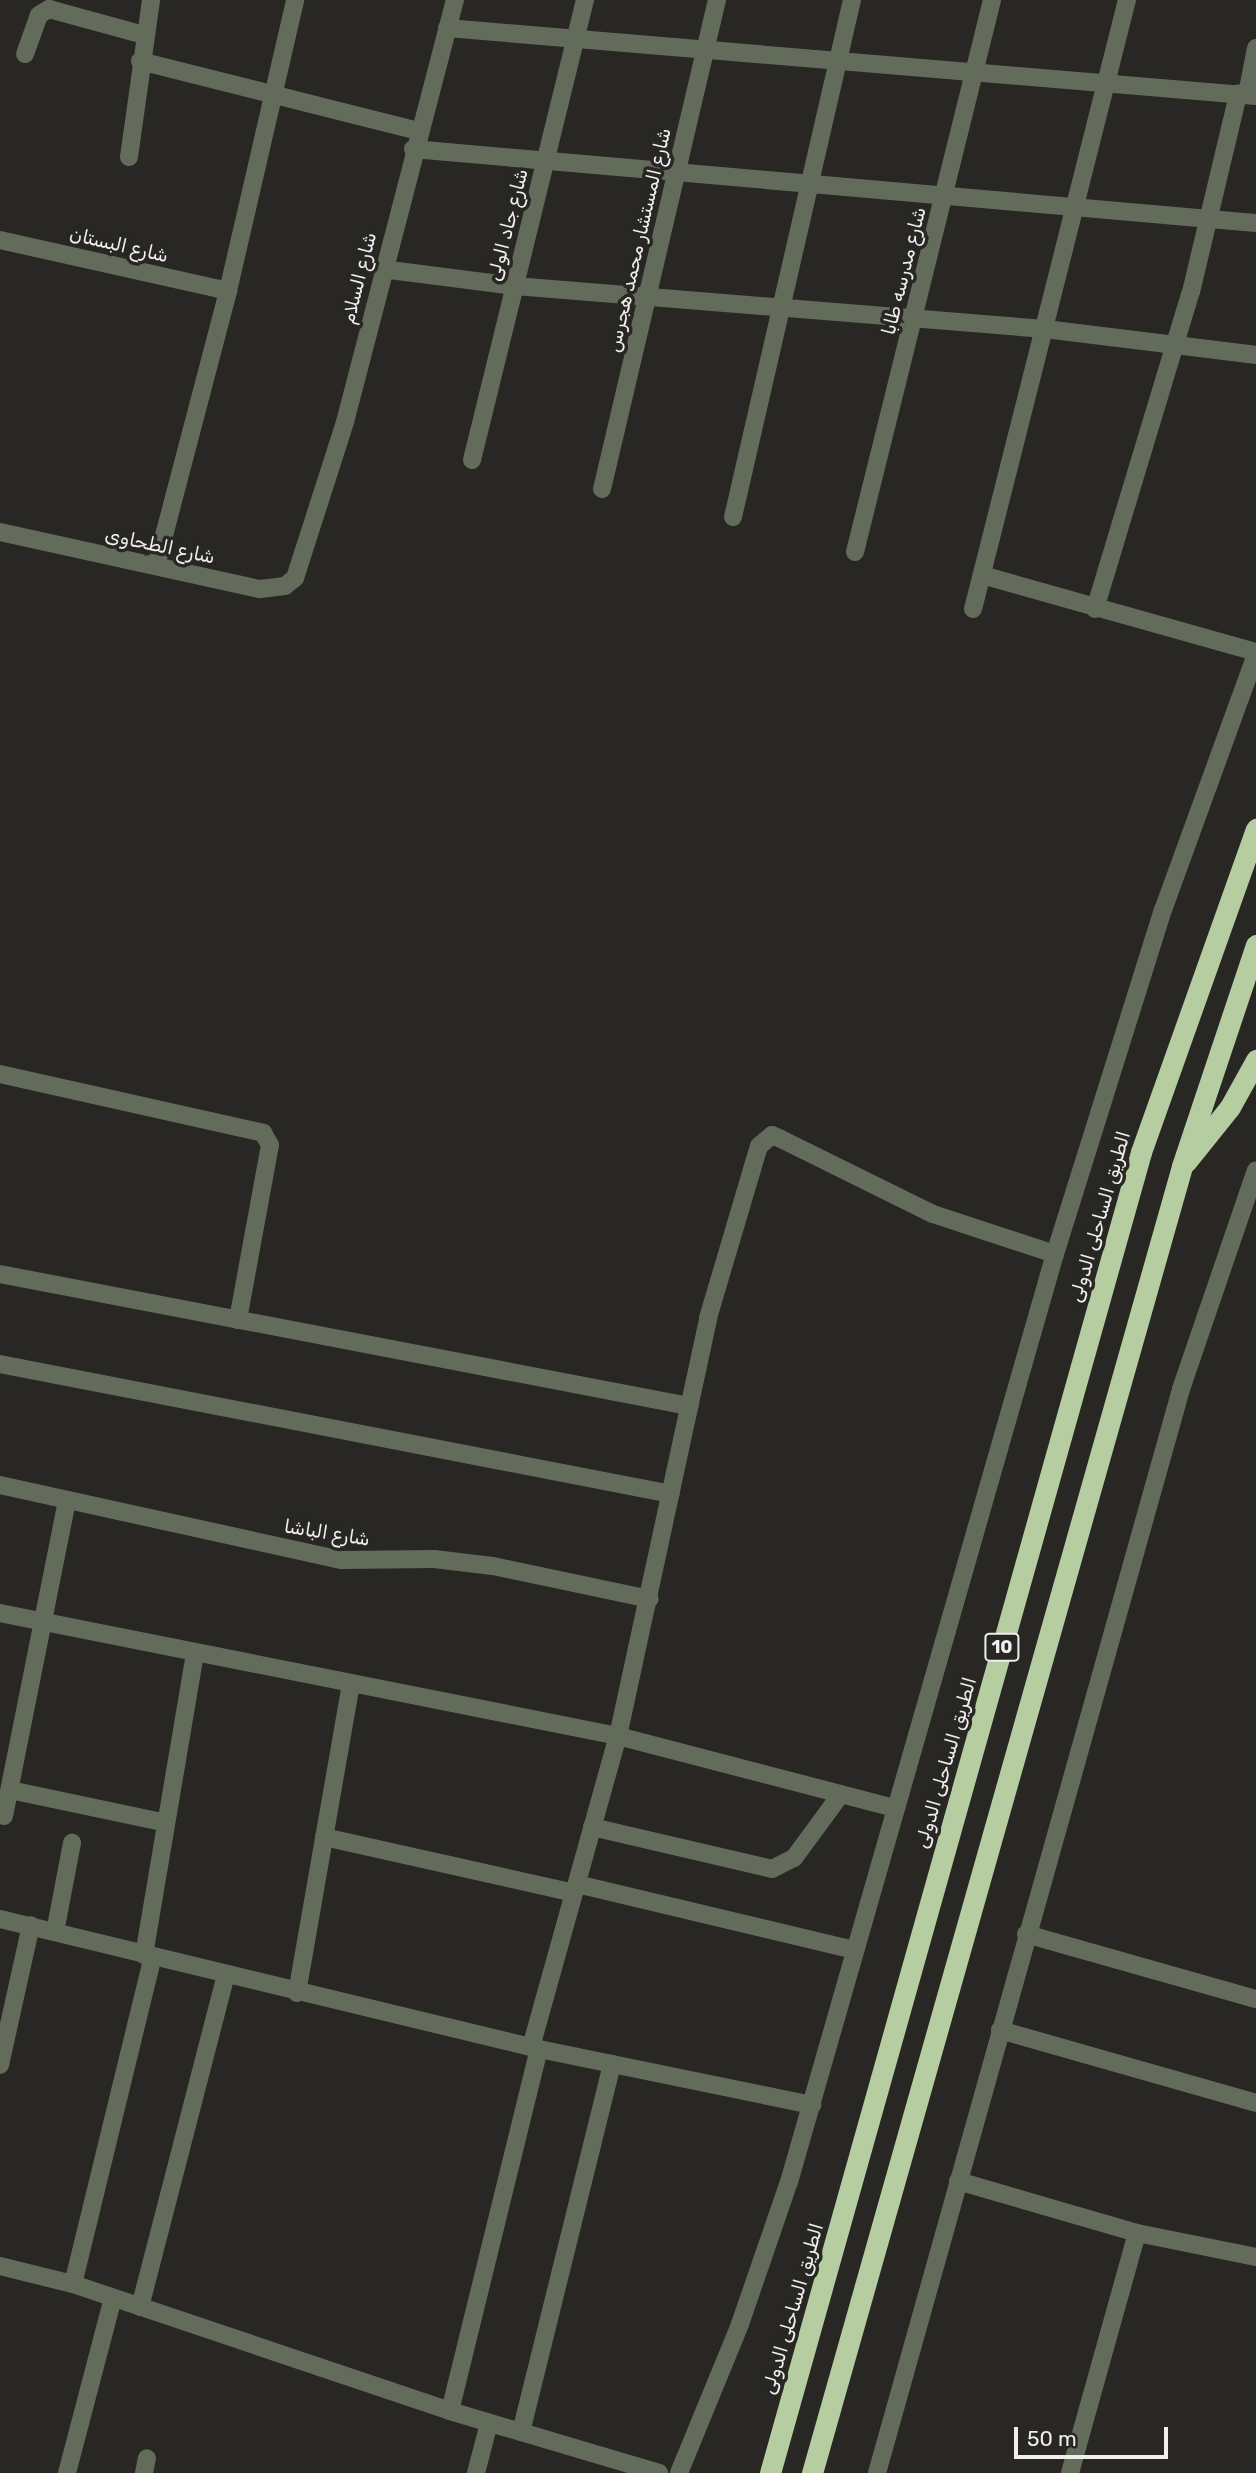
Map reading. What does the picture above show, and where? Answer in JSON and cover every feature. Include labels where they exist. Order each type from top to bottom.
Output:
[{"type":"highway","name":"الطريق الساحلى الدولى","points":[[770,2473],[1141,1152],[1256,829]]},
{"type":"highway","name":"10","points":[[812,2473],[1182,1166],[1256,945]]},
{"type":"highway","points":[[1182,1166],[1230,1107],[1256,1060]]},
{"type":"street","points":[[129,157],[150,0]]},
{"type":"street","points":[[156,566],[228,291],[295,0]]},
{"type":"street","name":"شارع السلام","points":[[302,567],[455,0]]},
{"type":"street","name":"شارع جاد الولى","points":[[472,460],[585,0]]},
{"type":"street","name":"شارع المستشار محمد هجرس","points":[[602,489],[716,0]]},
{"type":"street","points":[[733,517],[852,0]]},
{"type":"street","name":"شارع مدرسه طابا","points":[[855,552],[992,0]]},
{"type":"street","points":[[973,609],[1127,0]]},
{"type":"street","points":[[25,54],[39,15],[48,9],[144,35]]},
{"type":"street","points":[[447,28],[975,74],[1108,81],[1247,95]]},
{"type":"street","points":[[1095,609],[1176,344],[1208,216],[1247,95],[1256,48]]},
{"type":"street","points":[[140,61],[274,98],[418,131]]},
{"type":"street","points":[[413,149],[1208,216],[1256,223]]},
{"type":"street","name":"شارع البستان","points":[[0,240],[228,291]]},
{"type":"street","points":[[382,269],[515,286],[647,298],[914,321],[1045,329],[1256,355]]},
{"type":"street","name":"شارع الطحاوى","points":[[0,532],[273,590],[285,586],[302,567]]},
{"type":"street","points":[[679,2473],[761,2265],[812,2105],[1055,1254],[1163,910],[1256,654],[982,575]]},
{"type":"street","points":[[0,1074],[264,1133],[270,1145],[239,1320]]},
{"type":"street","points":[[450,2411],[535,2048],[618,1736],[689,1406],[731,1232],[764,1138],[772,1135],[810,1150],[933,1214],[1055,1254]]},
{"type":"street","points":[[877,2473],[1181,1389],[1256,1170]]},
{"type":"street","points":[[0,1274],[689,1406]]},
{"type":"street","points":[[0,1364],[671,1494]]},
{"type":"street","name":"شارع الباشا","points":[[0,1485],[342,1560],[434,1559],[493,1566],[649,1599]]},
{"type":"street","points":[[4,1816],[10,1790],[8,1751],[43,1623],[67,1500]]},
{"type":"street","points":[[0,1613],[195,1654],[618,1736],[895,1808]]},
{"type":"street","points":[[73,2284],[149,1956],[166,1823],[195,1654]]},
{"type":"street","points":[[298,1993],[351,1684]]},
{"type":"street","points":[[10,1790],[166,1823]]},
{"type":"street","points":[[592,1827],[772,1869],[794,1858],[842,1794]]},
{"type":"street","points":[[324,1837],[576,1888],[855,1950]]},
{"type":"street","points":[[55,1932],[72,1843]]},
{"type":"street","points":[[0,1919],[535,2048],[812,2105]]},
{"type":"street","points":[[0,2065],[30,1925]]},
{"type":"street","points":[[1026,1934],[1256,1998]]},
{"type":"street","points":[[140,2307],[226,1975]]},
{"type":"street","points":[[1000,2029],[1256,2102]]},
{"type":"street","points":[[521,2432],[612,2064]]},
{"type":"street","points":[[958,2181],[1137,2233],[1256,2257]]},
{"type":"street","points":[[1070,2473],[1137,2233]]},
{"type":"street","points":[[0,2266],[73,2284],[450,2411],[659,2473]]},
{"type":"street","points":[[67,2473],[113,2298]]},
{"type":"street","points":[[476,2473],[489,2423]]}]
